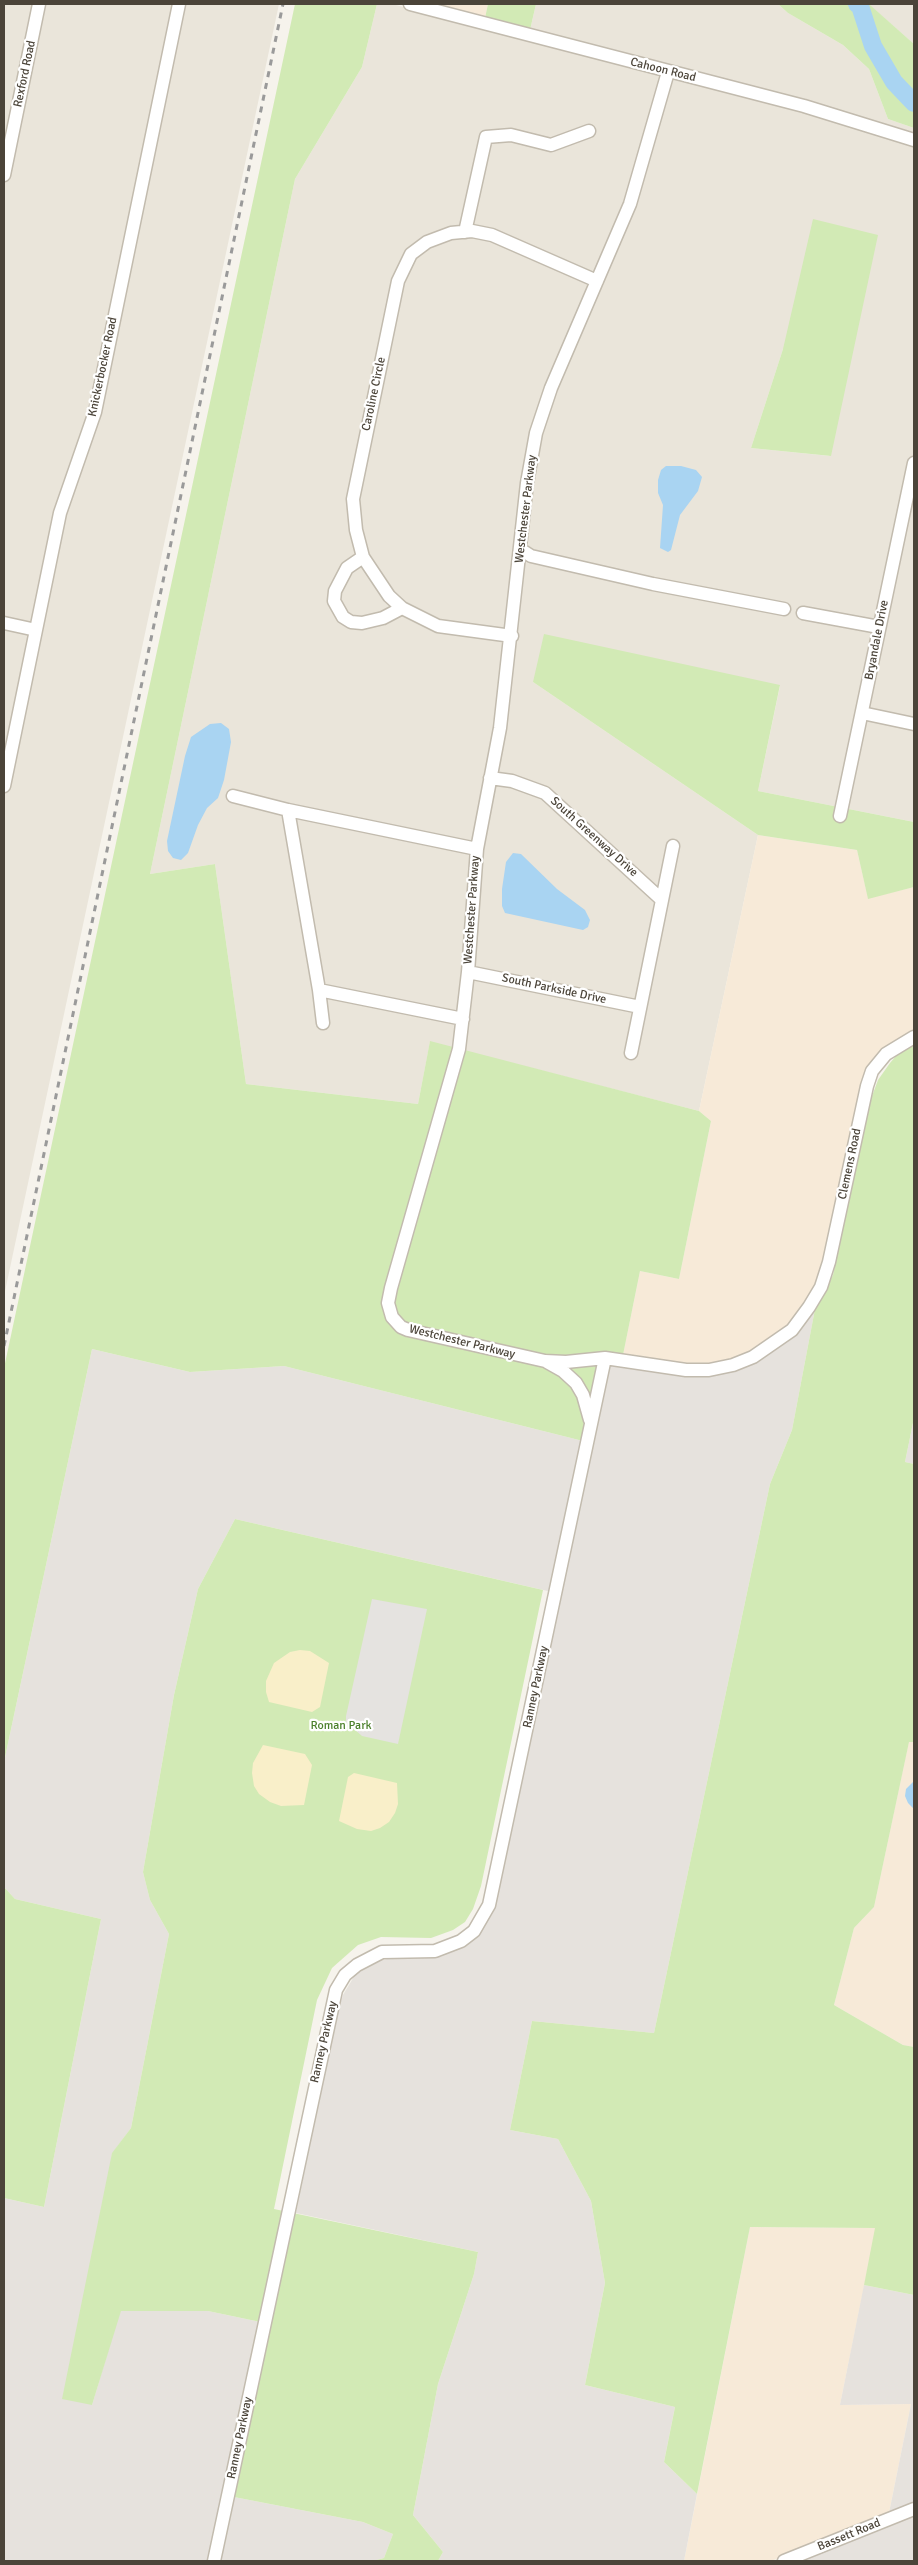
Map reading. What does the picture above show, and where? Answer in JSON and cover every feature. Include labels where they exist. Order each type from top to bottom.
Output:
[{"type":"street","name":"Rexford Road","points":[[4,174],[39,4]]},
{"type":"street","name":"Knickerbocker Road","points":[[4,786],[60,513],[95,412],[179,4]]},
{"type":"street","name":"Cahoon Road","points":[[410,4],[804,106],[914,140]]},
{"type":"street","name":"Westchester Parkway","points":[[668,72],[630,204],[551,388],[536,433],[520,549],[512,636],[500,728],[477,849],[468,972],[459,1048],[388,1303],[389,1310],[396,1322],[408,1330],[545,1361],[566,1362],[605,1358],[686,1370],[709,1370],[733,1365],[771,1346],[792,1330],[809,1307]]},
{"type":"street","points":[[466,232],[486,137],[511,135],[551,145],[589,131]]},
{"type":"street","name":"Caroline Circle","points":[[512,636],[438,626],[402,608],[389,596],[363,557],[356,530],[353,499],[398,281],[412,254],[427,242],[451,233],[466,232],[492,235],[597,281]]},
{"type":"street","name":"Bryandale Drive","points":[[840,816],[914,463]]},
{"type":"street","points":[[520,549],[531,556],[653,584],[784,609]]},
{"type":"street","points":[[363,557],[347,568],[335,591],[334,601],[342,617],[351,622],[362,623],[383,618],[402,608]]},
{"type":"street","points":[[804,613],[879,627]]},
{"type":"street","points":[[4,623],[36,630]]},
{"type":"street","points":[[862,713],[914,724]]},
{"type":"street","name":"South Greenway Drive","points":[[490,778],[512,781],[545,793],[662,900]]},
{"type":"street","points":[[233,796],[288,810],[477,849]]},
{"type":"street","points":[[288,810],[323,1023]]},
{"type":"street","points":[[631,1053],[673,846]]},
{"type":"street","name":"South Parkside Drive","points":[[468,972],[640,1007]]},
{"type":"street","points":[[319,990],[463,1019]]},
{"type":"street","name":"Clemens Road","points":[[809,1307],[821,1287],[828,1262],[867,1086],[872,1071],[886,1054],[914,1037]]},
{"type":"street","name":"Ranney Parkway","points":[[214,2561],[336,1990],[346,1975],[370,1957],[395,1951],[423,1952],[448,1948],[474,1931],[482,1919],[493,1889],[605,1358]]},
{"type":"street","points":[[545,1361],[563,1371],[576,1383],[588,1410],[591,1428]]},
{"type":"street","name":"Bassett Road","points":[[784,2561],[914,2508]]},
{"type":"shaded area","points":[[4,4],[279,4],[4,1296]]},
{"type":"shaded area","points":[[377,4],[392,4],[528,39],[536,4],[778,4],[788,13],[843,45],[869,69],[888,119],[914,128],[914,822],[758,791],[780,686],[533,682],[758,835],[699,1111],[430,1042],[418,1104],[246,1084],[215,864],[150,874],[295,179],[362,67]],"holes":[[[783,349],[830,456],[751,448]]]},
{"type":"shaded area","points":[[423,4],[488,4],[485,18]]},
{"type":"shaded area","points":[[869,4],[914,4],[914,44],[873,8]]},
{"type":"shaded area","points":[[758,835],[857,850],[868,898],[914,887],[914,1034],[870,1067],[824,1268],[814,1291],[798,1316],[775,1337],[749,1354],[724,1362],[695,1366],[623,1355],[640,1271],[679,1279],[711,1121],[699,1111]]},
{"type":"shaded area","points":[[815,1309],[792,1430],[770,1484],[654,2033],[532,2021],[510,2130],[558,2139],[591,2201],[605,2283],[585,2385],[675,2407],[664,2462],[697,2494],[684,2561],[438,2561],[443,2552],[413,2515],[438,2384],[474,2274],[478,2252],[296,2213],[332,2032],[343,1995],[355,1975],[375,1961],[400,1957],[440,1957],[462,1947],[479,1933],[608,1363],[688,1376],[791,1337]]},
{"type":"shaded area","points":[[92,1349],[190,1372],[284,1366],[583,1441],[552,1592],[235,1519],[198,1589],[174,1695],[143,1872],[150,1900],[169,1934],[131,2128],[112,2154],[92,2405],[120,2311],[208,2311],[270,2324],[234,2497],[363,2522],[393,2534],[384,2558],[373,2561],[4,2561],[4,2198],[44,2207],[101,1919],[15,1899],[4,1887],[4,1762]]},
{"type":"shaded area","points":[[914,1418],[914,1464],[905,1462]]},
{"type":"shaded area","points":[[372,1599],[427,1609],[398,1744],[362,1736],[346,1722]]},
{"type":"shaded area","points":[[909,1741],[914,1742],[914,2047],[903,2045],[834,2005],[854,1928],[874,1907]]},
{"type":"shaded area","points":[[750,2227],[876,2228],[840,2405],[911,2404],[889,2513],[771,2561],[684,2561]]},
{"type":"shaded area","points":[[864,2285],[914,2295],[914,2503],[889,2513],[911,2404],[840,2405]]},
{"type":"shaded area","points":[[914,2514],[914,2561],[801,2561]]},
{"type":"green space","points":[[295,4],[377,4],[362,67],[295,179],[150,874],[215,864],[246,1084],[418,1104],[430,1041],[699,1111],[711,1121],[679,1279],[640,1271],[623,1355],[600,1353],[583,1441],[284,1366],[190,1372],[92,1349],[4,1762],[4,1368]]},
{"type":"green space","points":[[488,4],[536,4],[530,30],[485,18]]},
{"type":"green space","points":[[778,4],[869,4],[914,44],[914,128],[888,119],[869,69],[843,45],[788,13]]},
{"type":"green space","points":[[813,219],[878,235],[831,456],[751,448],[783,349]]},
{"type":"green space","points":[[544,634],[780,685],[758,791],[914,822],[914,887],[868,899],[857,850],[758,835],[533,682]]},
{"type":"green space","points":[[914,1044],[914,1418],[905,1462],[914,1464],[914,1742],[909,1742],[874,1907],[854,1928],[834,2005],[903,2045],[914,2047],[914,2295],[864,2285],[875,2228],[750,2227],[697,2494],[664,2462],[675,2407],[585,2385],[605,2283],[591,2201],[558,2139],[510,2130],[532,2021],[654,2033],[770,1484],[792,1430],[815,1309],[833,1275],[868,1107],[878,1080],[890,1063],[902,1049]]},
{"type":"green space","name":"Roman Park","points":[[235,1519],[543,1590],[481,1886],[473,1909],[465,1922],[453,1930],[431,1938],[381,1937],[358,1945],[332,1968],[317,2000],[274,2209],[478,2252],[474,2274],[438,2384],[413,2515],[443,2552],[438,2561],[373,2561],[384,2558],[393,2534],[363,2522],[234,2497],[270,2324],[208,2311],[121,2311],[92,2405],[62,2399],[112,2153],[131,2128],[169,1934],[150,1900],[143,1872],[174,1695],[198,1589]]},
{"type":"green space","points":[[4,1887],[15,1899],[101,1919],[44,2207],[4,2198]]},
{"type":"sand","points":[[310,1651],[329,1663],[320,1707],[312,1712],[269,1702],[266,1692],[266,1681],[274,1663],[290,1652]]},
{"type":"sand","points":[[263,1745],[305,1754],[312,1765],[304,1805],[281,1806],[270,1802],[259,1794],[254,1786],[252,1773],[253,1763]]},
{"type":"sand","points":[[354,1773],[397,1783],[398,1804],[395,1813],[389,1822],[380,1828],[371,1831],[357,1829],[339,1821],[348,1777]]},
{"type":"water","points":[[666,466],[681,466],[696,470],[702,477],[698,491],[680,515],[671,550],[668,552],[660,548],[663,505],[658,493],[658,480],[661,470]]},
{"type":"water","points":[[221,723],[229,729],[231,742],[224,780],[218,798],[207,808],[198,825],[188,853],[181,860],[173,858],[168,851],[167,841],[185,756],[191,737],[210,724]]},
{"type":"water","points":[[513,853],[521,854],[557,889],[585,910],[590,920],[588,927],[583,930],[505,913],[502,906],[502,889],[506,862]]},
{"type":"water","points":[[914,1781],[914,1809],[908,1803],[905,1796],[906,1789]]},
{"type":"waterway","points":[[857,4],[860,6],[873,46],[894,82],[914,103]]},
{"type":"railway","points":[[4,1346],[283,4]]}]
